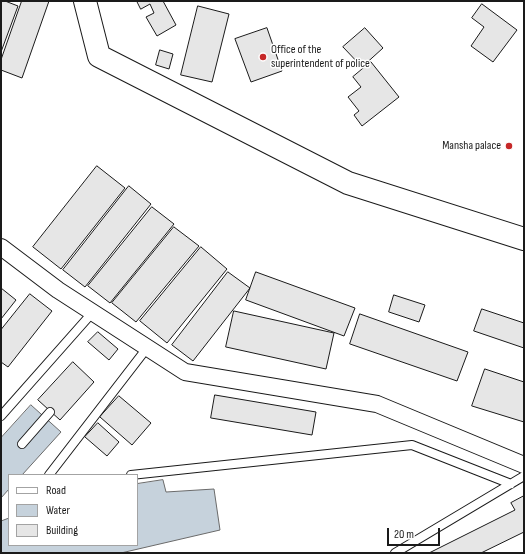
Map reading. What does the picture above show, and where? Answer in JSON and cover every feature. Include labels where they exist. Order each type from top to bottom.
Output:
[{"type":"street","points":[[85,1],[99,56],[348,183],[524,239]]},
{"type":"street","points":[[1,246],[58,290],[184,372],[377,404],[524,465]]},
{"type":"lane","points":[[1,416],[93,312]]},
{"type":"lane","points":[[50,474],[148,348]]},
{"type":"lane","points":[[22,444],[50,412]]},
{"type":"lane","points":[[138,474],[412,445],[511,484]]},
{"type":"lane","points":[[395,553],[524,476]]},
{"type":"water","points":[[31,405],[61,432],[23,474],[8,474],[8,490],[1,498],[1,438]]},
{"type":"water","points":[[163,480],[166,492],[214,489],[220,530],[121,553],[1,553],[1,521],[8,518],[8,546],[138,546],[138,484]]},
{"type":"building","points":[[1,1],[18,6],[1,52]]},
{"type":"building","points":[[22,1],[49,1],[22,78],[1,70],[1,60]]},
{"type":"building","points":[[137,1],[163,1],[176,25],[157,36],[146,17],[154,13],[150,4],[141,9]]},
{"type":"building","points":[[482,4],[517,30],[493,62],[471,46],[484,27],[472,18]]},
{"type":"building","points":[[198,6],[229,14],[212,82],[181,75]]},
{"type":"building","points":[[267,28],[282,71],[251,82],[235,39]]},
{"type":"building","points":[[365,28],[383,48],[362,67],[343,47]]},
{"type":"building","points":[[160,50],[173,54],[169,69],[156,65]]},
{"type":"building","points":[[371,62],[399,97],[362,126],[354,115],[359,111],[348,97],[361,87],[353,77]]},
{"type":"building","points":[[97,166],[125,188],[61,269],[33,247]]},
{"type":"building","points":[[129,186],[151,204],[85,287],[63,270]]},
{"type":"building","points":[[152,207],[174,224],[110,303],[88,286]]},
{"type":"building","points":[[174,227],[199,246],[136,322],[112,303]]},
{"type":"building","points":[[201,247],[227,269],[167,343],[140,321]]},
{"type":"building","points":[[228,272],[250,288],[193,361],[172,345]]},
{"type":"building","points":[[256,272],[355,308],[344,336],[246,300]]},
{"type":"building","points":[[1,288],[16,300],[1,319]]},
{"type":"building","points":[[30,294],[52,311],[8,367],[1,362],[1,330]]},
{"type":"building","points":[[394,295],[425,305],[419,322],[389,312]]},
{"type":"building","points":[[482,309],[524,323],[524,348],[474,331]]},
{"type":"building","points":[[234,311],[334,333],[326,369],[226,347]]},
{"type":"building","points":[[360,314],[468,352],[457,381],[350,344]]},
{"type":"building","points":[[98,332],[118,349],[109,360],[88,342]]},
{"type":"building","points":[[73,362],[94,382],[60,420],[38,400]]},
{"type":"building","points":[[485,369],[524,382],[524,422],[472,406]]},
{"type":"building","points":[[215,395],[316,412],[312,435],[211,418]]},
{"type":"building","points":[[119,396],[151,423],[132,445],[100,417]]},
{"type":"building","points":[[98,423],[119,442],[107,456],[85,437]]},
{"type":"building","points":[[524,496],[524,532],[481,553],[429,553],[515,510],[511,503]]},
{"type":"place","name":"Office of the superintendent of police","points":[[263,57]]},
{"type":"place","name":"Mansha palace","points":[[509,146]]}]
